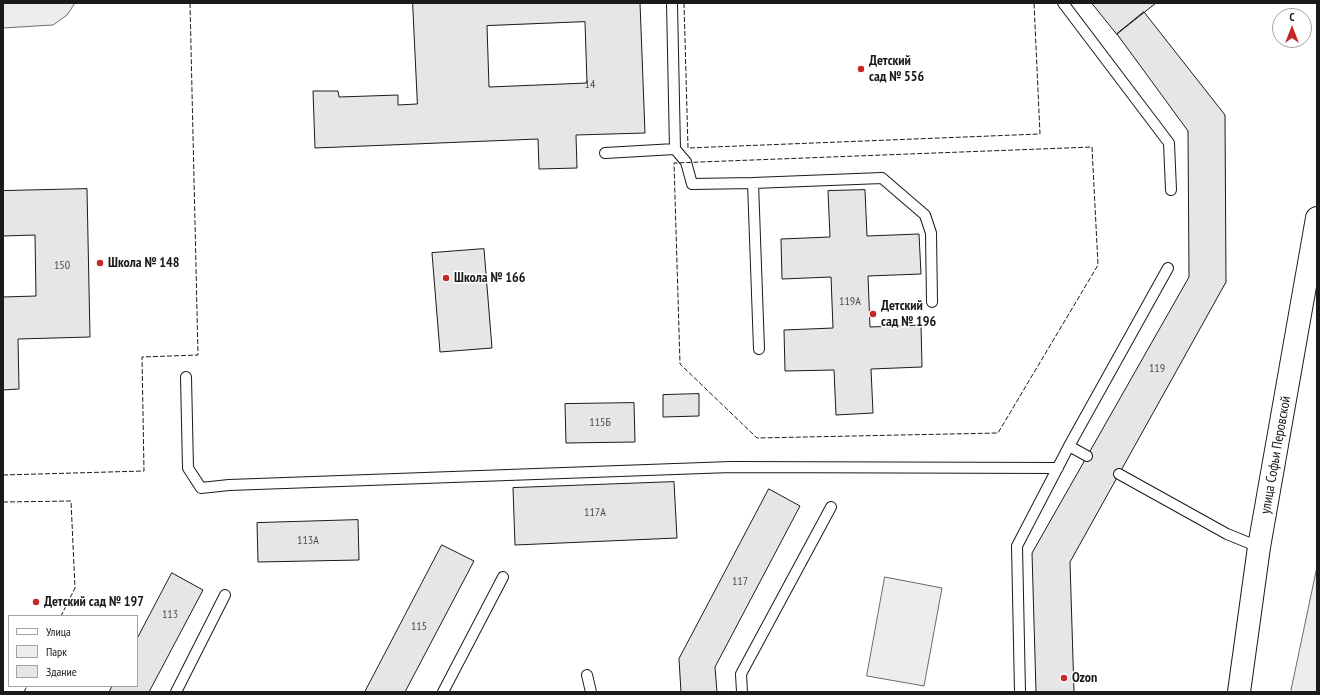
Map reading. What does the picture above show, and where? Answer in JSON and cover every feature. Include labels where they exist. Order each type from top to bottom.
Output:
[{"type":"street","name":"улица Софьи Перовской","points":[[1238,692],[1259,547],[1317,218]]},
{"type":"lane","points":[[672,3],[675,149],[686,162],[692,184],[882,178],[924,215],[931,233],[932,302]]},
{"type":"lane","points":[[1062,3],[1169,143],[1171,190]]},
{"type":"lane","points":[[605,153],[675,149]]},
{"type":"lane","points":[[753,183],[759,349]]},
{"type":"lane","points":[[1020,692],[1016,546],[1069,446],[1168,268]]},
{"type":"lane","points":[[186,377],[188,468],[201,488],[229,485],[731,467],[1058,468]]},
{"type":"lane","points":[[1069,446],[1087,456]]},
{"type":"lane","points":[[1119,474],[1227,534],[1259,547]]},
{"type":"lane","points":[[742,692],[741,674],[832,507]]},
{"type":"lane","points":[[443,692],[503,577]]},
{"type":"lane","points":[[176,692],[225,595]]},
{"type":"lane","points":[[587,675],[591,692]]},
{"type":"green space","points":[[3,3],[75,3],[67,15],[53,25],[3,28]]},
{"type":"green space","points":[[1317,567],[1317,692],[1291,692]]},
{"type":"green space","points":[[885,577],[942,588],[924,686],[867,676]]},
{"type":"building","points":[[413,3],[640,3],[645,133],[576,135],[577,168],[539,169],[538,139],[315,148],[313,91],[338,91],[339,97],[398,95],[398,105],[417,104]],"holes":[[[585,22],[587,83],[489,87],[487,26]]]},
{"type":"building","points":[[1092,3],[1156,3],[1117,34]]},
{"type":"building","points":[[1144,12],[1225,115],[1226,282],[1070,562],[1074,692],[1036,692],[1032,553],[1189,277],[1188,131],[1117,34]]},
{"type":"building","points":[[87,189],[90,337],[18,339],[19,389],[3,390],[3,297],[36,296],[35,235],[3,236],[3,191]]},
{"type":"building","points":[[865,190],[867,236],[919,234],[921,274],[868,276],[870,327],[921,325],[922,367],[871,369],[873,413],[836,415],[834,370],[785,371],[784,330],[833,328],[831,277],[782,279],[781,239],[830,237],[828,191]]},
{"type":"building","points":[[484,249],[492,348],[440,352],[432,253]]},
{"type":"building","points":[[699,394],[699,416],[663,417],[663,395]]},
{"type":"building","points":[[634,403],[635,442],[566,443],[565,404]]},
{"type":"building","points":[[674,482],[677,538],[515,545],[513,488]]},
{"type":"building","points":[[769,489],[800,506],[715,667],[717,692],[681,692],[679,659]]},
{"type":"building","points":[[358,520],[359,560],[258,562],[257,523]]},
{"type":"building","points":[[442,545],[474,561],[405,692],[365,692]]},
{"type":"building","points":[[172,573],[203,590],[149,692],[109,692],[112,687],[138,687],[138,637]]},
{"type":"fence","points":[[3,475],[144,471],[142,357],[198,355],[190,3]]},
{"type":"fence","points":[[684,3],[688,148],[1040,134],[1034,3]]},
{"type":"fence","points":[[1092,147],[1098,265],[998,433],[757,438],[680,364],[674,163],[1092,147]]},
{"type":"fence","points":[[3,502],[71,501],[75,588],[62,615]]},
{"type":"fence","points":[[24,692],[26,687]]},
{"type":"place","name":"Детский сад № 556","points":[[861,69]]},
{"type":"place","name":"Школа № 148","points":[[100,263]]},
{"type":"place","name":"Школа № 166","points":[[446,278]]},
{"type":"place","name":"Детский сад № 196","points":[[873,314]]},
{"type":"place","name":"Детский сад № 197","points":[[36,602]]},
{"type":"place","name":"Ozon","points":[[1064,678]]}]
